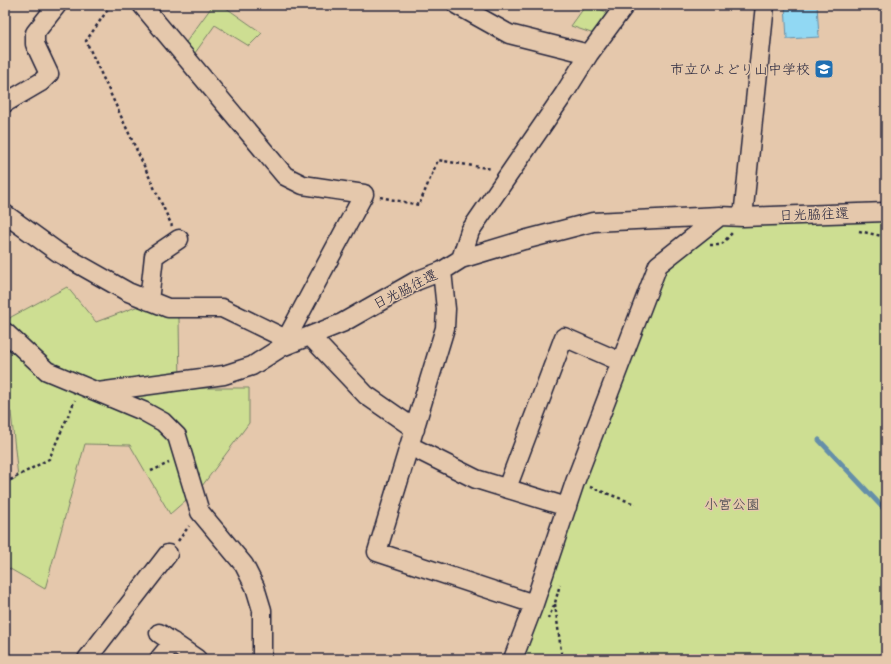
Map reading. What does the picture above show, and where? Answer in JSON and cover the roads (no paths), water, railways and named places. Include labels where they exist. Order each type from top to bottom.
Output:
[{"type":"street","points":[[5,103],[41,82],[49,74],[35,44],[35,33],[57,5]]},
{"type":"street","points":[[5,214],[59,253],[128,292],[168,308],[222,308],[284,343],[364,194],[303,185],[285,176],[142,5]]},
{"type":"street","points":[[457,5],[509,34],[589,54]]},
{"type":"street","points":[[741,224],[765,5]]},
{"type":"street","points":[[461,259],[470,231],[589,54],[618,7]]},
{"type":"street","name":"日光脇往還","points":[[85,392],[224,375],[252,366],[284,343],[310,336],[342,323],[416,281],[442,271],[461,259],[593,222],[720,216],[741,224],[886,212]]},
{"type":"street","points":[[513,659],[568,507],[575,482],[658,265],[720,216]]},
{"type":"street","points":[[149,300],[154,256],[179,239]]},
{"type":"street","points":[[442,271],[446,309],[445,328],[416,428],[377,552],[534,604]]},
{"type":"street","points":[[5,332],[48,371],[85,392],[163,422],[177,436],[196,517],[244,565],[255,587],[262,610],[262,659]]},
{"type":"street","points":[[310,336],[366,395],[416,428]]},
{"type":"street","points":[[507,488],[564,337],[621,362]]},
{"type":"street","points":[[410,446],[476,479],[568,507]]},
{"type":"street","points":[[87,659],[168,554]]},
{"type":"street","points":[[159,659],[166,638],[197,659]]},
{"type":"water","points":[[785,5],[817,5],[819,37],[787,39]]},
{"type":"waterway","points":[[819,440],[886,511]]},
{"type":"place","name":"市立ひよどり山中学校","points":[[824,69]]},
{"type":"park label","name":"小宮公園","points":[[732,504]]}]
